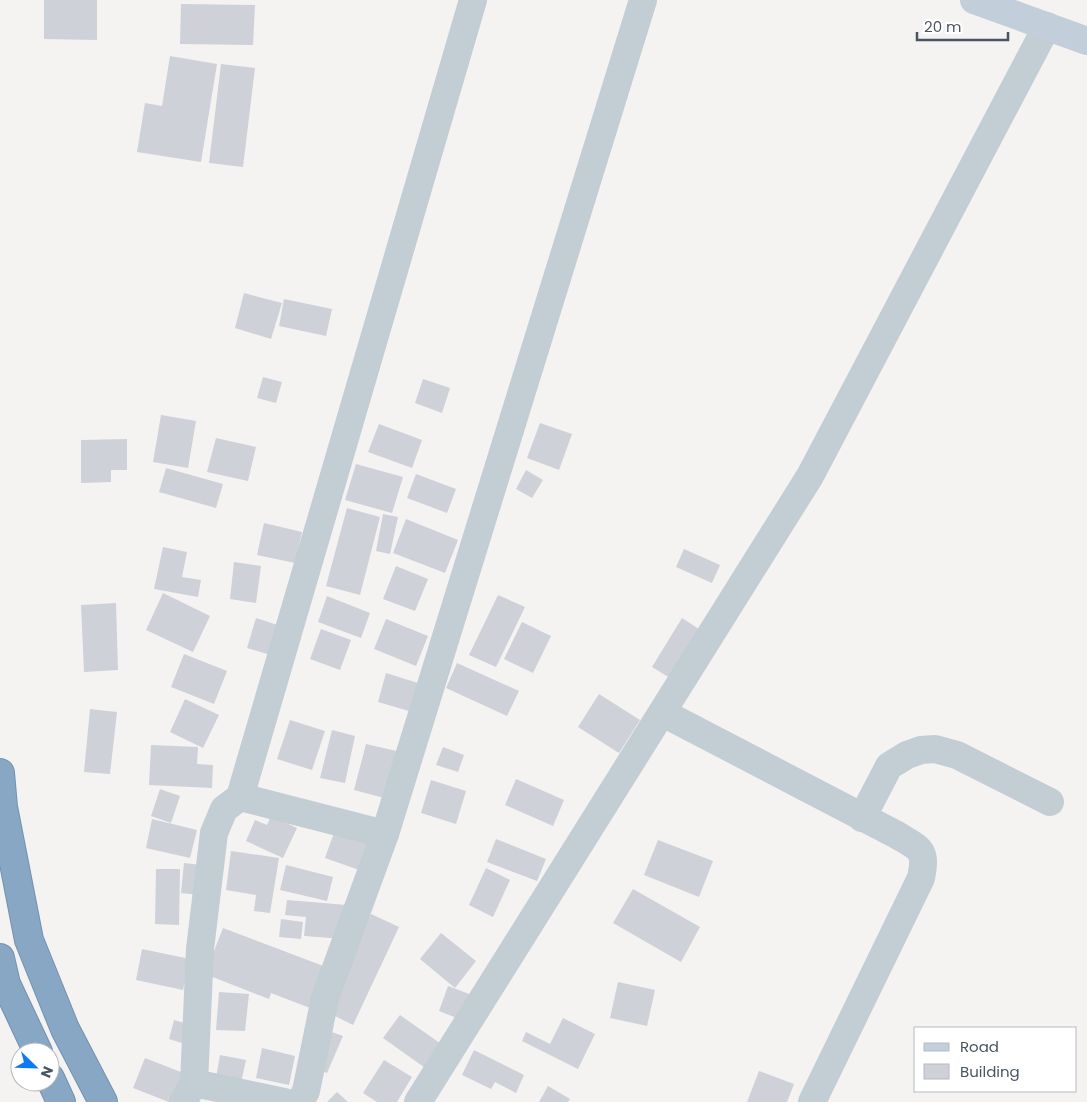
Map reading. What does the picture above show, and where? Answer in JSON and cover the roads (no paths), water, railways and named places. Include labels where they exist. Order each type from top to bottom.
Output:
[{"type":"highway","points":[[0,773],[3,807],[29,940],[65,1029],[103,1102]]},
{"type":"highway","points":[[0,958],[6,984],[33,1042]]},
{"type":"street","points":[[284,1102],[188,1093],[200,949],[214,833],[224,808],[240,798],[473,0]]},
{"type":"street","points":[[300,1102],[306,1091],[326,998],[384,834],[643,0]]},
{"type":"street","points":[[984,2],[1087,40]]},
{"type":"street","points":[[418,1102],[810,476],[1047,26]]},
{"type":"street","points":[[663,713],[897,835],[918,848],[924,862],[921,878],[812,1102]]},
{"type":"street","points":[[862,818],[889,766],[907,755],[921,750],[935,749],[957,755],[1050,802]]},
{"type":"street","points":[[240,798],[384,834]]}]
